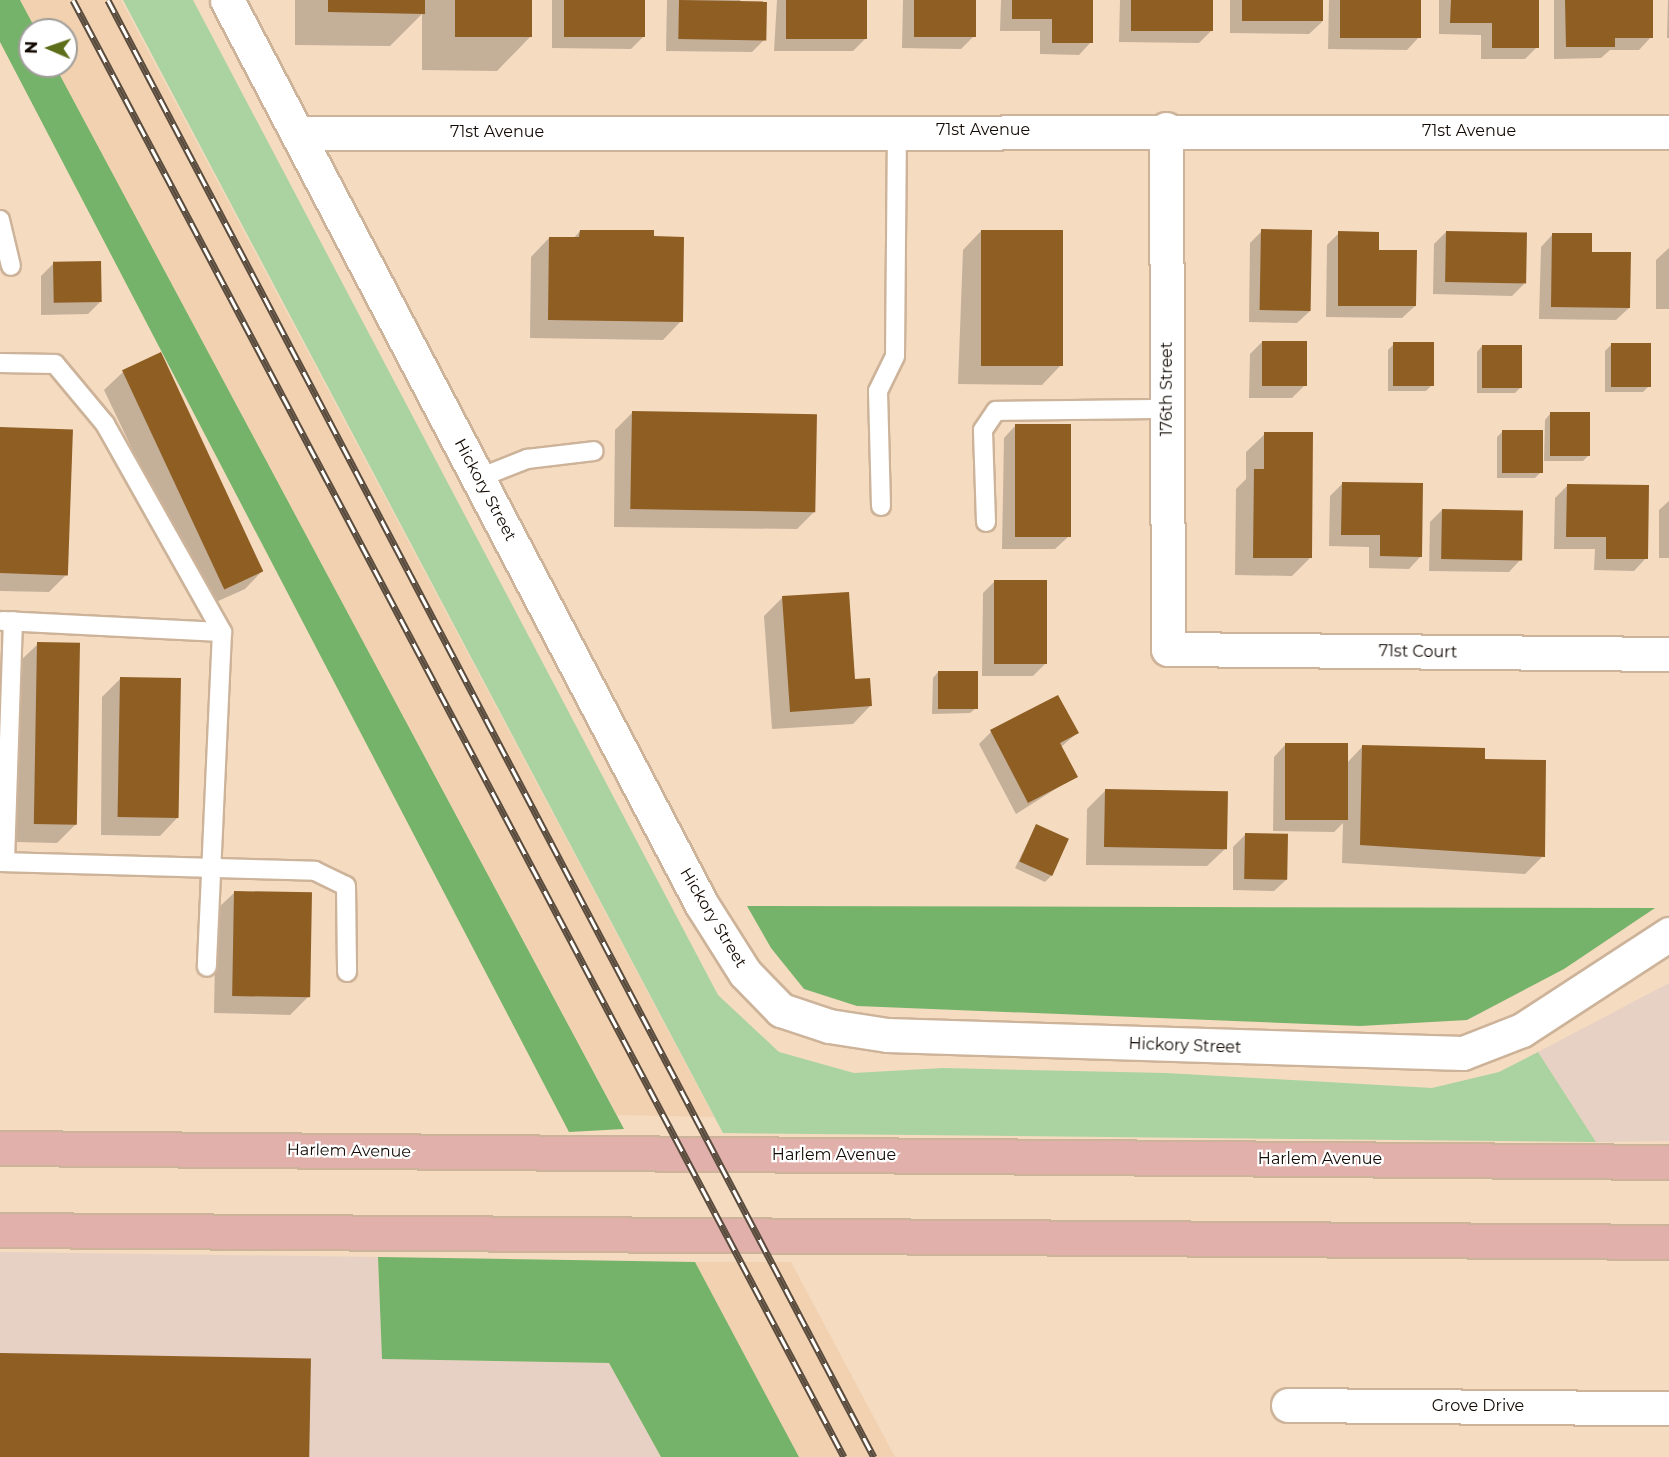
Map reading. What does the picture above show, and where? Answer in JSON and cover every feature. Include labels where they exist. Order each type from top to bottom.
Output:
[{"type":"main road","name":"Harlem Avenue","points":[[0,1148],[1669,1162]]},
{"type":"main road","points":[[0,1230],[1669,1242]]},
{"type":"street","name":"Hickory Street","points":[[227,0],[702,904],[745,973],[781,1010],[829,1026],[887,1035],[1463,1053],[1522,1030],[1669,934]]},
{"type":"street","name":"71st Avenue","points":[[298,133],[1166,129],[1669,132]]},
{"type":"street","name":"176th Street","points":[[1166,129],[1168,649]]},
{"type":"street","name":"71st Court","points":[[1168,649],[1669,654]]},
{"type":"street","name":"Grove Drive","points":[[1288,1405],[1669,1407]]},
{"type":"lane","points":[[881,506],[878,391],[895,356],[897,130]]},
{"type":"lane","points":[[0,220],[11,266]]},
{"type":"lane","points":[[0,363],[55,364],[105,424],[222,632],[207,967]]},
{"type":"lane","points":[[986,522],[983,430],[996,411],[1167,410]]},
{"type":"lane","points":[[479,478],[526,459],[594,451]]},
{"type":"lane","points":[[222,632],[6,621],[3,861],[315,871],[346,886],[347,972]]},
{"type":"shaded area","points":[[20,0],[121,0],[714,1117],[617,1115],[61,78],[78,78],[78,18],[30,18]]},
{"type":"shaded area","points":[[1669,983],[1669,1141],[1596,1142],[1538,1052]]},
{"type":"shaded area","points":[[0,1252],[378,1257],[382,1359],[609,1363],[661,1457],[0,1457]]},
{"type":"shaded area","points":[[695,1262],[791,1262],[895,1457],[799,1457]]},
{"type":"green space","points":[[0,0],[20,0],[30,18],[18,18],[18,76],[0,42]]},
{"type":"green space","points":[[123,0],[193,0],[718,995],[779,1052],[854,1073],[943,1068],[1166,1073],[1432,1088],[1499,1072],[1538,1052],[1596,1142],[723,1133]]},
{"type":"green space","points":[[19,78],[61,78],[624,1129],[569,1132]]},
{"type":"green space","points":[[747,906],[1655,908],[1564,969],[1467,1020],[1360,1026],[857,1006],[804,989],[771,948]]},
{"type":"green space","points":[[378,1257],[695,1262],[799,1457],[661,1457],[609,1363],[382,1359]]},
{"type":"building","points":[[328,0],[425,0],[425,14],[328,12]]},
{"type":"building","points":[[455,0],[532,0],[532,37],[455,37]]},
{"type":"building","points":[[564,0],[645,0],[645,37],[564,37]]},
{"type":"building","points":[[679,0],[767,2],[766,41],[678,39]]},
{"type":"building","points":[[786,0],[867,0],[867,39],[786,39]]},
{"type":"building","points":[[914,0],[976,0],[976,37],[914,37]]},
{"type":"building","points":[[1012,0],[1093,0],[1093,43],[1052,43],[1052,19],[1012,19]]},
{"type":"building","points":[[1131,0],[1213,0],[1213,31],[1131,31]]},
{"type":"building","points":[[1242,0],[1323,0],[1323,21],[1242,21]]},
{"type":"building","points":[[1340,0],[1421,0],[1421,38],[1340,38]]},
{"type":"building","points":[[1451,0],[1539,0],[1539,48],[1492,48],[1492,23],[1450,23]]},
{"type":"building","points":[[1565,0],[1653,0],[1653,38],[1615,38],[1615,47],[1566,47]]},
{"type":"building","points":[[1261,229],[1312,230],[1311,311],[1260,310]]},
{"type":"building","points":[[580,230],[654,230],[654,236],[684,237],[683,322],[548,320],[549,237],[579,237]]},
{"type":"building","points":[[981,230],[1063,230],[1063,366],[981,366]]},
{"type":"building","points":[[1338,231],[1379,232],[1379,250],[1417,250],[1416,306],[1338,306]]},
{"type":"building","points":[[1446,231],[1527,232],[1526,283],[1445,282]]},
{"type":"building","points":[[1552,233],[1592,233],[1592,252],[1631,252],[1630,308],[1551,307]]},
{"type":"building","points":[[101,261],[102,302],[54,303],[53,262]]},
{"type":"building","points":[[1262,341],[1307,341],[1307,386],[1262,386]]},
{"type":"building","points":[[1393,342],[1434,342],[1434,386],[1393,386]]},
{"type":"building","points":[[1611,343],[1651,343],[1651,387],[1611,387]]},
{"type":"building","points":[[1482,345],[1522,345],[1522,388],[1482,388]]},
{"type":"building","points":[[161,352],[263,571],[224,589],[122,370]]},
{"type":"building","points":[[632,411],[817,414],[815,512],[630,509]]},
{"type":"building","points":[[1550,412],[1590,412],[1590,456],[1550,456]]},
{"type":"building","points":[[1015,424],[1071,424],[1071,537],[1015,537]]},
{"type":"building","points":[[0,427],[73,430],[68,575],[0,573]]},
{"type":"building","points":[[1502,430],[1543,430],[1543,473],[1502,473]]},
{"type":"building","points":[[1264,432],[1313,432],[1312,558],[1253,558],[1254,469],[1264,469]]},
{"type":"building","points":[[1342,482],[1423,483],[1422,557],[1380,556],[1380,535],[1341,535]]},
{"type":"building","points":[[1567,484],[1649,485],[1648,559],[1606,559],[1606,537],[1566,537]]},
{"type":"building","points":[[1442,509],[1523,510],[1522,560],[1441,559]]},
{"type":"building","points":[[994,580],[1047,580],[1047,664],[994,664]]},
{"type":"building","points":[[849,592],[855,679],[870,678],[872,706],[790,712],[782,596]]},
{"type":"building","points":[[37,642],[80,643],[77,825],[34,824]]},
{"type":"building","points":[[938,671],[978,671],[978,709],[938,709]]},
{"type":"building","points":[[120,677],[181,678],[179,818],[118,817]]},
{"type":"building","points":[[1058,695],[1079,733],[1060,743],[1078,777],[1028,803],[990,730]]},
{"type":"building","points":[[1285,743],[1348,743],[1348,820],[1285,820]]},
{"type":"building","points":[[1362,745],[1485,748],[1485,759],[1546,760],[1545,857],[1360,845]]},
{"type":"building","points":[[1105,789],[1228,791],[1227,849],[1104,847]]},
{"type":"building","points":[[1036,824],[1069,839],[1052,876],[1019,861]]},
{"type":"building","points":[[1245,833],[1288,834],[1287,880],[1244,879]]},
{"type":"building","points":[[234,891],[312,892],[310,997],[232,996]]},
{"type":"building","points":[[0,1353],[311,1358],[309,1457],[0,1457]]},
{"type":"railway","points":[[73,0],[844,1457]]},
{"type":"railway","points":[[108,0],[874,1457]]}]
